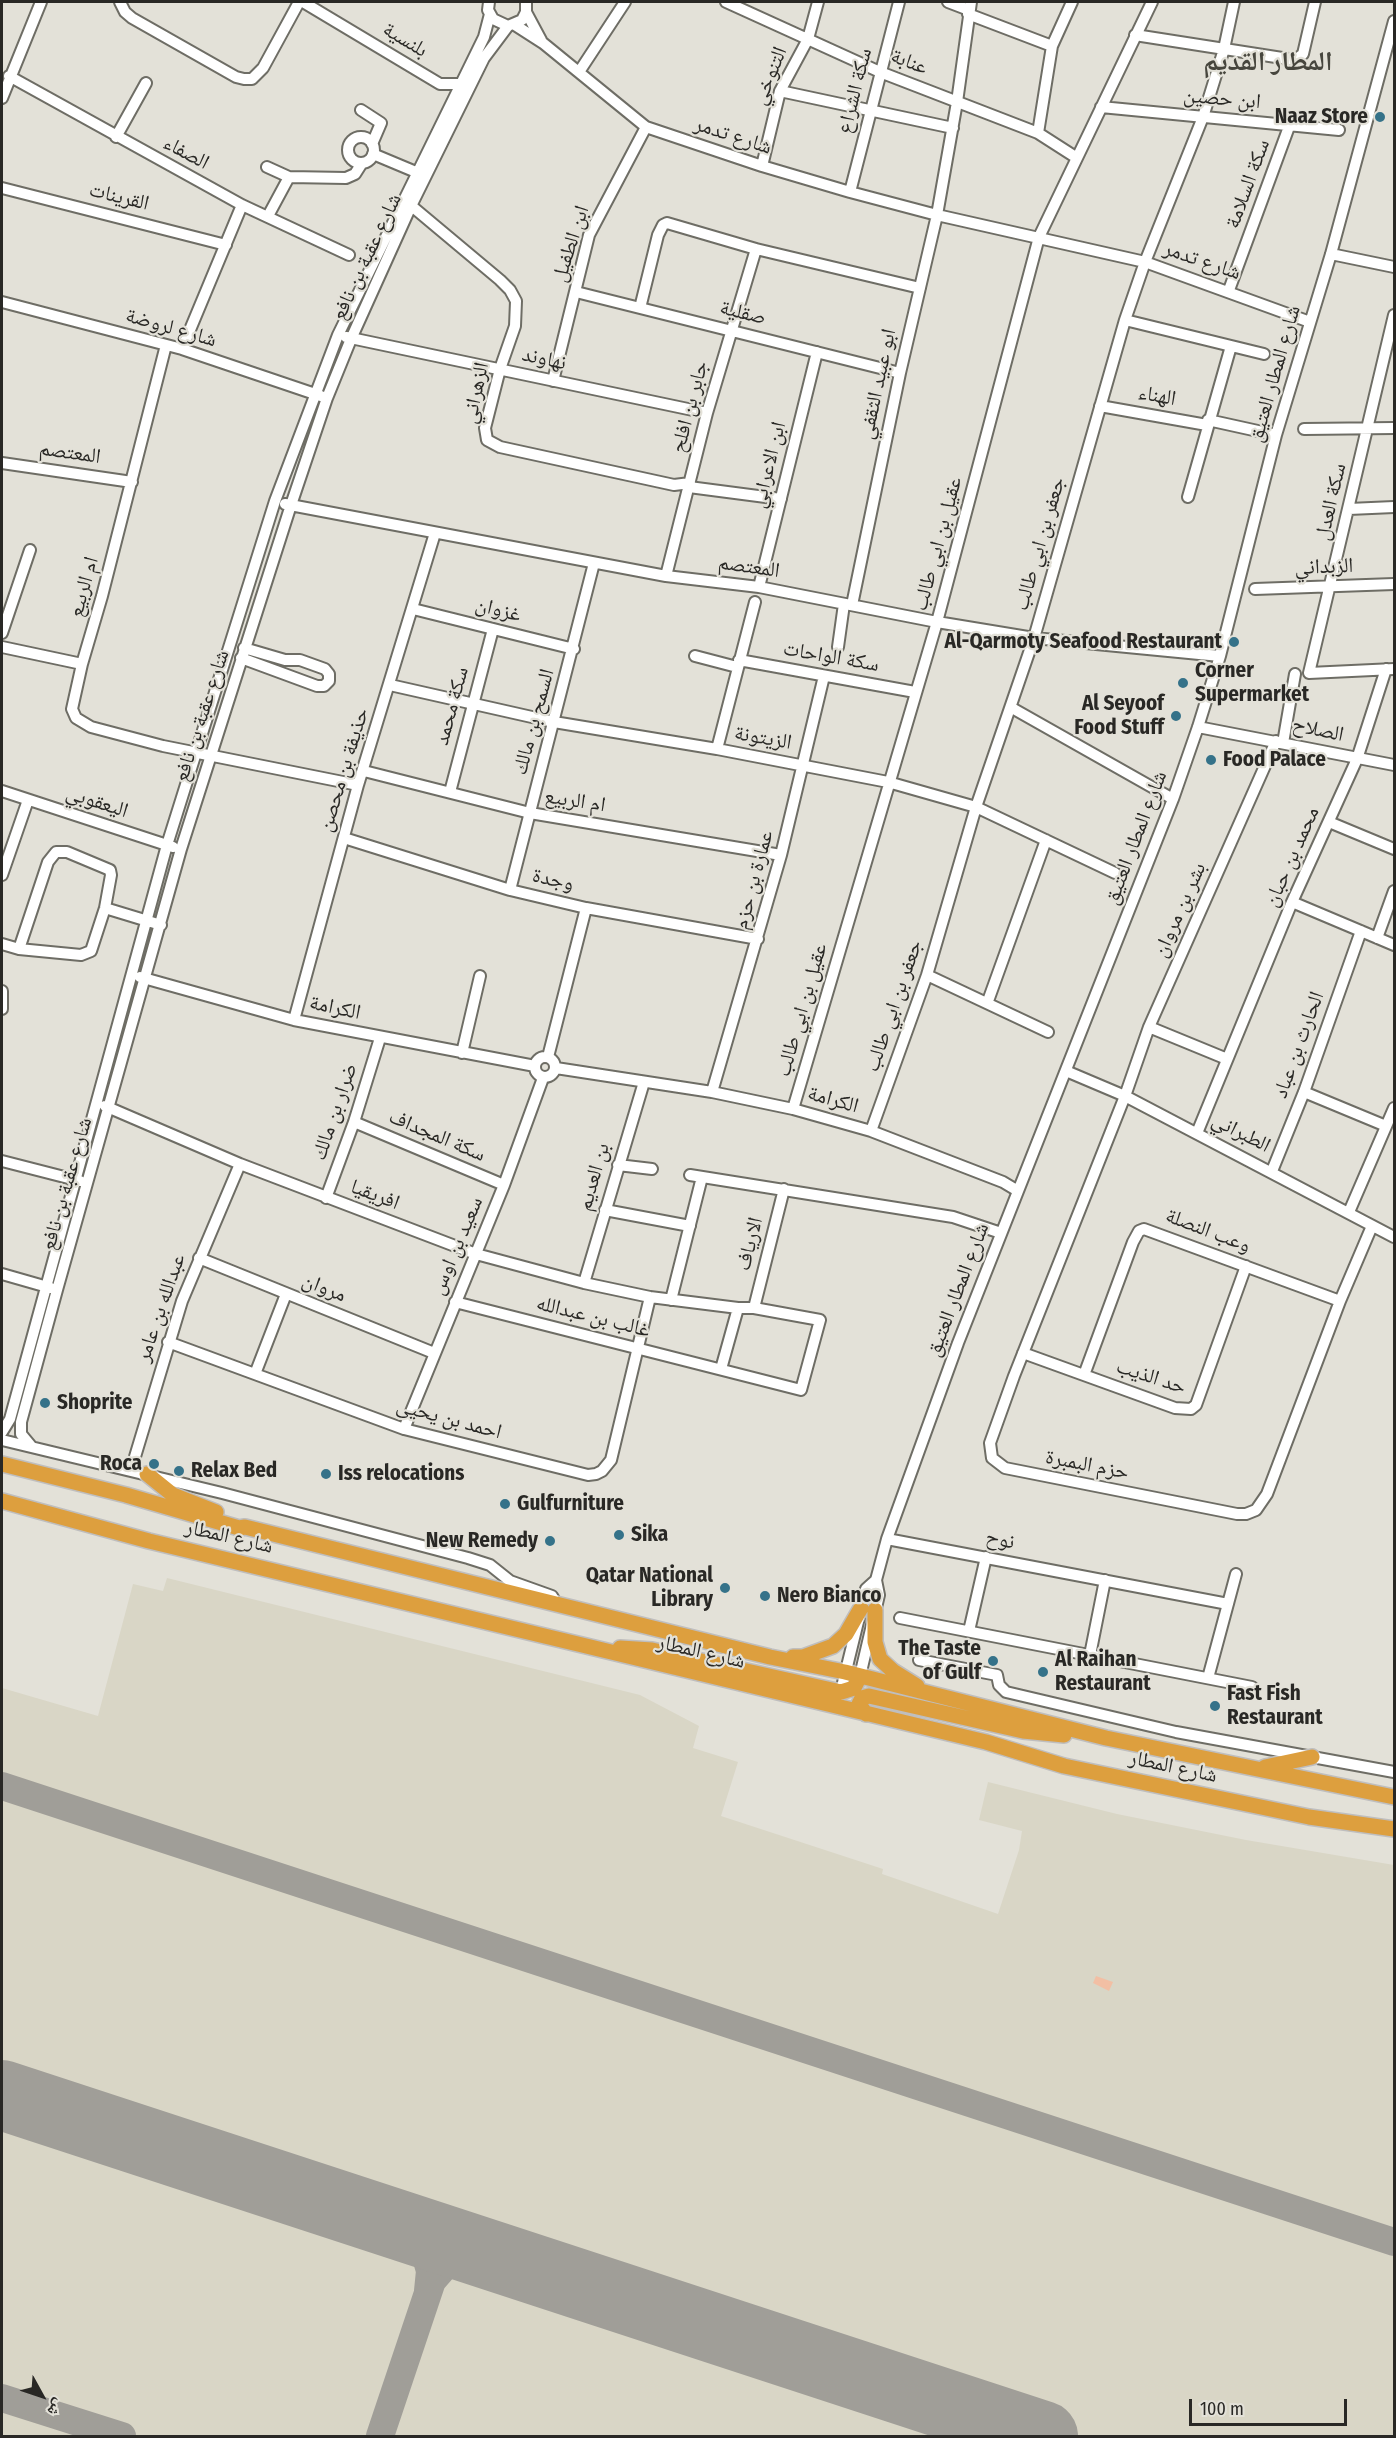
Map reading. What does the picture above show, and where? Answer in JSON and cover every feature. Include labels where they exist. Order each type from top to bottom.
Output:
[{"type":"highway","name":"شارع المطار","points":[[2,1464],[126,1495],[239,1528],[245,1527],[770,1657],[852,1674],[1106,1738],[1395,1797]]},
{"type":"highway","points":[[147,1474],[173,1495],[245,1527]]},
{"type":"highway","name":"شارع المطار","points":[[2,1501],[149,1541],[260,1565],[572,1643],[652,1650],[839,1699],[866,1714],[986,1742],[1064,1766],[1310,1816],[1395,1829]]},
{"type":"highway","points":[[770,1657],[803,1656],[829,1649],[842,1640],[868,1609]]},
{"type":"highway","points":[[868,1609],[880,1659],[893,1671],[932,1695]]},
{"type":"highway","points":[[839,1699],[854,1688],[852,1674]]},
{"type":"highway","points":[[866,1714],[859,1704],[862,1698],[869,1696],[1023,1731],[1106,1738]]},
{"type":"highway","points":[[1257,1768],[1312,1757]]},
{"type":"street","points":[[2,98],[40,2]]},
{"type":"street","points":[[120,2],[125,12],[132,18],[236,77],[244,79],[252,79],[263,68],[301,2]]},
{"type":"street","name":"بلنسية","points":[[301,2],[440,84],[459,84]]},
{"type":"street","points":[[489,2],[490,14]]},
{"type":"street","points":[[579,72],[624,2]]},
{"type":"street","name":"عنابة","points":[[726,2],[880,72],[1038,133],[1077,158]]},
{"type":"street","name":"التنوخي","points":[[762,166],[780,91],[808,39],[818,2]]},
{"type":"street","name":"سكة الشراع","points":[[850,192],[899,2]]},
{"type":"street","points":[[948,2],[1052,46]]},
{"type":"street","points":[[1038,133],[1052,46],[1072,2]]},
{"type":"street","name":"عقيل بن ابي طالب","points":[[793,1109],[937,622],[1039,237],[1152,2]]},
{"type":"street","name":"جعفر بن ابي طالب","points":[[871,1131],[927,975],[976,807],[1012,708],[1034,638],[1125,320],[1144,262],[1203,117],[1224,49],[1234,2]]},
{"type":"street","points":[[1135,35],[1290,59],[1300,58],[1315,2]]},
{"type":"street","name":"شارع عقبة بن نافع","points":[[2,1432],[10,1419],[166,845],[275,501],[314,393],[338,335],[484,58],[526,7]]},
{"type":"street","name":"شارع تدمر","points":[[526,7],[543,43]]},
{"type":"street","points":[[937,214],[953,128],[969,9]]},
{"type":"street","name":"شارع عقبة بن نافع","points":[[31,1446],[21,1434],[21,1422],[182,849],[243,653],[327,398],[407,202],[416,172],[484,38],[490,14]]},
{"type":"street","name":"شارع تدمر","points":[[490,14],[497,23],[512,25],[543,43],[646,127],[762,166],[850,192],[1144,262],[1229,290],[1310,322]]},
{"type":"street","name":"شارع المطار العتيق","points":[[852,1674],[868,1609],[879,1595],[876,1580],[887,1539],[958,1343],[1173,799],[1198,727],[1220,656],[1276,435],[1331,254],[1395,21]]},
{"type":"street","name":"الصفاء","points":[[9,76],[242,206],[349,255]]},
{"type":"street","points":[[116,137],[146,83]]},
{"type":"street","points":[[780,91],[953,128]]},
{"type":"street","name":"ابن حصين","points":[[1101,107],[1339,130]]},
{"type":"street","points":[[267,167],[289,177],[346,178],[355,174],[373,149],[381,123],[361,110]]},
{"type":"street","name":"سكة السلامة","points":[[1229,290],[1290,124]]},
{"type":"street","name":"ابن الطفيل","points":[[553,381],[589,235],[646,127]]},
{"type":"street","points":[[362,163],[350,157],[350,144],[361,137],[373,149],[416,172]]},
{"type":"street","points":[[268,216],[289,177]]},
{"type":"street","name":"القرينات","points":[[2,188],[226,245]]},
{"type":"street","name":"الزهراني","points":[[407,202],[500,280],[513,295],[517,313],[485,428],[488,440],[493,445],[674,485],[690,485]]},
{"type":"street","points":[[182,349],[242,206]]},
{"type":"street","name":"ابو عبيد الثقفي","points":[[838,647],[860,562],[937,214]]},
{"type":"street","points":[[640,308],[658,235],[663,225],[672,224],[756,249],[920,288]]},
{"type":"street","name":"جابر بن افلح","points":[[666,576],[707,413],[756,249]]},
{"type":"street","points":[[1331,254],[1395,267]]},
{"type":"street","name":"صقلية","points":[[576,292],[900,373]]},
{"type":"street","name":"شارع لروضة","points":[[2,302],[182,349],[327,398]]},
{"type":"street","name":"سكة العدل","points":[[1392,669],[1310,673],[1368,429],[1391,347],[1395,315]]},
{"type":"street","name":"شارع المطار العتيق","points":[[1125,320],[1264,354]]},
{"type":"street","name":"نهاوند","points":[[338,335],[707,413]]},
{"type":"street","name":"ام الربيع","points":[[166,345],[72,709],[82,723],[210,756]]},
{"type":"street","points":[[1188,497],[1207,422],[1231,346]]},
{"type":"street","name":"ابن الاعرابي","points":[[759,587],[817,352]]},
{"type":"street","name":"الهناء","points":[[1100,406],[1276,435]]},
{"type":"street","points":[[1304,429],[1395,428]]},
{"type":"street","name":"المعتصم","points":[[2,463],[132,482]]},
{"type":"street","points":[[690,485],[781,499]]},
{"type":"street","name":"المعتصم","points":[[275,501],[291,506],[666,576],[759,587],[937,622],[1034,638],[1220,656]]},
{"type":"street","points":[[1349,509],[1395,507]]},
{"type":"street","name":"حذيفة بن محصن","points":[[294,1020],[358,785],[435,533]]},
{"type":"street","points":[[2,633],[30,550]]},
{"type":"street","name":"السمح بن مالك","points":[[510,890],[574,649],[594,563]]},
{"type":"street","name":"الزبداني","points":[[1255,589],[1395,584]]},
{"type":"street","points":[[717,749],[755,602]]},
{"type":"street","name":"غزوان","points":[[413,609],[574,649]]},
{"type":"street","name":"سكة محمد","points":[[450,792],[493,629]]},
{"type":"street","points":[[2,647],[82,664]]},
{"type":"street","points":[[243,653],[285,660],[300,660],[325,669],[329,674],[329,681],[324,686],[317,686],[243,653]]},
{"type":"street","name":"سكة الواحات","points":[[695,656],[915,692]]},
{"type":"street","name":"محمد بن حبان","points":[[1197,1133],[1292,902],[1357,759],[1392,669]]},
{"type":"street","points":[[1279,742],[1295,674]]},
{"type":"street","name":"عمارة بن حزم","points":[[712,1092],[782,855],[824,676]]},
{"type":"street","name":"الزيتونة","points":[[390,685],[554,722],[717,749],[888,782],[976,807],[1115,873]]},
{"type":"street","points":[[1012,708],[1173,799]]},
{"type":"street","name":"الصلاح","points":[[1198,727],[1395,765]]},
{"type":"street","name":"بشر بن مروان","points":[[1125,1096],[1149,1027],[1279,742]]},
{"type":"street","points":[[210,756],[358,785]]},
{"type":"street","name":"ام الربيع","points":[[364,771],[530,813],[782,855]]},
{"type":"street","name":"اليعقوبي","points":[[2,791],[182,849]]},
{"type":"street","points":[[2,875],[28,800]]},
{"type":"street","points":[[1329,822],[1395,849]]},
{"type":"street","name":"وجدة","points":[[344,838],[510,890],[586,908],[758,939]]},
{"type":"street","points":[[988,1002],[1046,840]]},
{"type":"street","points":[[2,944],[20,949],[87,953],[94,946],[105,908],[111,880],[110,870],[67,852],[56,852],[48,862],[20,949]]},
{"type":"street","points":[[1377,938],[1395,891]]},
{"type":"street","points":[[1292,902],[1395,945]]},
{"type":"street","points":[[105,908],[161,925]]},
{"type":"street","points":[[548,1057],[586,908]]},
{"type":"street","name":"الحارث بن عباد","points":[[1272,1171],[1304,1092],[1361,931]]},
{"type":"street","name":"الكرامة","points":[[131,975],[294,1020],[534,1066]]},
{"type":"street","points":[[927,975],[1048,1032]]},
{"type":"street","points":[[462,1053],[480,976]]},
{"type":"street","points":[[2,991],[2,1009]]},
{"type":"street","points":[[1149,1027],[1227,1059]]},
{"type":"street","name":"ضرار بن مالك","points":[[326,1198],[354,1122],[380,1038]]},
{"type":"street","points":[[542,1057],[548,1057],[554,1061],[556,1068],[554,1074],[543,1078],[538,1076],[534,1066],[542,1057]]},
{"type":"street","name":"الكرامة","points":[[556,1068],[712,1092],[793,1109],[871,1131],[1003,1182],[1018,1191]]},
{"type":"street","name":"الطبراني","points":[[1066,1071],[1125,1096],[1395,1237]]},
{"type":"street","name":"سعيد بن اوس","points":[[404,1429],[504,1185],[543,1078]]},
{"type":"street","name":"بن العديم","points":[[584,1283],[644,1082]]},
{"type":"street","points":[[1304,1092],[1386,1126]]},
{"type":"street","name":"حزم البمبرة","points":[[1125,1096],[1023,1353],[990,1443],[989,1450],[997,1464],[1017,1471],[1246,1514],[1263,1503],[1340,1301],[1372,1226]]},
{"type":"street","name":"افريقيا","points":[[97,1102],[240,1164],[476,1254],[584,1283],[650,1297],[754,1308],[820,1320]]},
{"type":"street","points":[[1349,1212],[1395,1108]]},
{"type":"street","name":"سكة المجداف","points":[[354,1122],[504,1185]]},
{"type":"street","points":[[2,1161],[87,1183]]},
{"type":"street","name":"عبدالله بن عامر","points":[[131,1470],[168,1342],[199,1258],[240,1164]]},
{"type":"street","points":[[618,1165],[652,1169]]},
{"type":"street","points":[[690,1175],[953,1217],[1001,1233]]},
{"type":"street","points":[[671,1300],[702,1177]]},
{"type":"street","name":"الارياف","points":[[754,1308],[784,1189]]},
{"type":"street","points":[[605,1210],[690,1226]]},
{"type":"street","name":"وعب النصلة","points":[[1084,1375],[1139,1231],[1144,1228],[1340,1301]]},
{"type":"street","name":"مروان","points":[[199,1258],[434,1353]]},
{"type":"street","name":"حد الذيب","points":[[1023,1353],[1175,1408],[1191,1409],[1196,1405],[1246,1266]]},
{"type":"street","points":[[2,1274],[57,1290]]},
{"type":"street","points":[[255,1374],[286,1294]]},
{"type":"street","points":[[636,1348],[650,1297]]},
{"type":"street","name":"غالب بن عبدالله","points":[[455,1302],[801,1390],[820,1320]]},
{"type":"street","points":[[721,1369],[738,1308]]},
{"type":"street","name":"احمد بن يحيى","points":[[168,1342],[404,1429],[588,1475],[602,1471],[611,1460],[636,1348]]},
{"type":"street","name":"شارع المطار","points":[[2,1440],[147,1474],[468,1558],[490,1565],[510,1581],[552,1596],[559,1606]]},
{"type":"street","name":"نوح","points":[[887,1539],[1228,1604]]},
{"type":"street","points":[[969,1631],[986,1557]]},
{"type":"street","points":[[1208,1678],[1236,1574]]},
{"type":"street","points":[[1090,1655],[1105,1580]]},
{"type":"street","points":[[900,1618],[1252,1687]]},
{"type":"street","name":"شارع المطار","points":[[919,1660],[997,1675],[999,1685],[1006,1692],[1176,1732],[1395,1772]]},
{"type":"shaded area","points":[[167,1578],[640,1695],[699,1726],[693,1748],[738,1762],[721,1816],[883,1869],[882,1874],[998,1914],[1019,1850],[1022,1831],[979,1820],[988,1782],[1117,1814],[1246,1840],[1394,1865],[1394,2436],[2,2436],[2,1688],[98,1716],[133,1584],[163,1591]]},
{"type":"shaded area","points":[[1096,1976],[1113,1982],[1109,1991],[1093,1983]]},
{"type":"taxiway","points":[[2,1786],[1394,2242]]},
{"type":"taxiway","points":[[400,2225],[415,2237],[425,2253],[430,2271],[428,2291]]},
{"type":"taxiway","points":[[380,2436],[432,2281],[445,2266],[463,2256],[493,2255]]},
{"type":"taxiway","points":[[2,2398],[122,2436]]},
{"type":"runway","points":[[2,2095],[1043,2436]]},
{"type":"place","name":"Naaz Store","points":[[1380,117]]},
{"type":"place","name":"Al-Qarmoty Seafood Restaurant","points":[[1234,642]]},
{"type":"place","name":"Corner Supermarket","points":[[1183,683]]},
{"type":"place","name":"Al Seyoof Food Stuff","points":[[1176,716]]},
{"type":"place","name":"Food Palace","points":[[1211,760]]},
{"type":"place","name":"Shoprite","points":[[45,1403]]},
{"type":"place","name":"Roca","points":[[154,1464]]},
{"type":"place","name":"Relax Bed","points":[[179,1471]]},
{"type":"place","name":"Iss relocations","points":[[326,1474]]},
{"type":"place","name":"Gulfurniture","points":[[505,1504]]},
{"type":"place","name":"Sika","points":[[619,1535]]},
{"type":"place","name":"New Remedy","points":[[550,1541]]},
{"type":"place","name":"Qatar National Library","points":[[725,1588]]},
{"type":"place","name":"Nero Bianco","points":[[765,1596]]},
{"type":"place","name":"The Taste of Gulf","points":[[993,1661]]},
{"type":"place","name":"Al Raihan Restaurant","points":[[1043,1672]]},
{"type":"place","name":"Fast Fish Restaurant","points":[[1215,1706]]},
{"type":"district","name":"المطار القديم","points":[[1268,62]]}]
